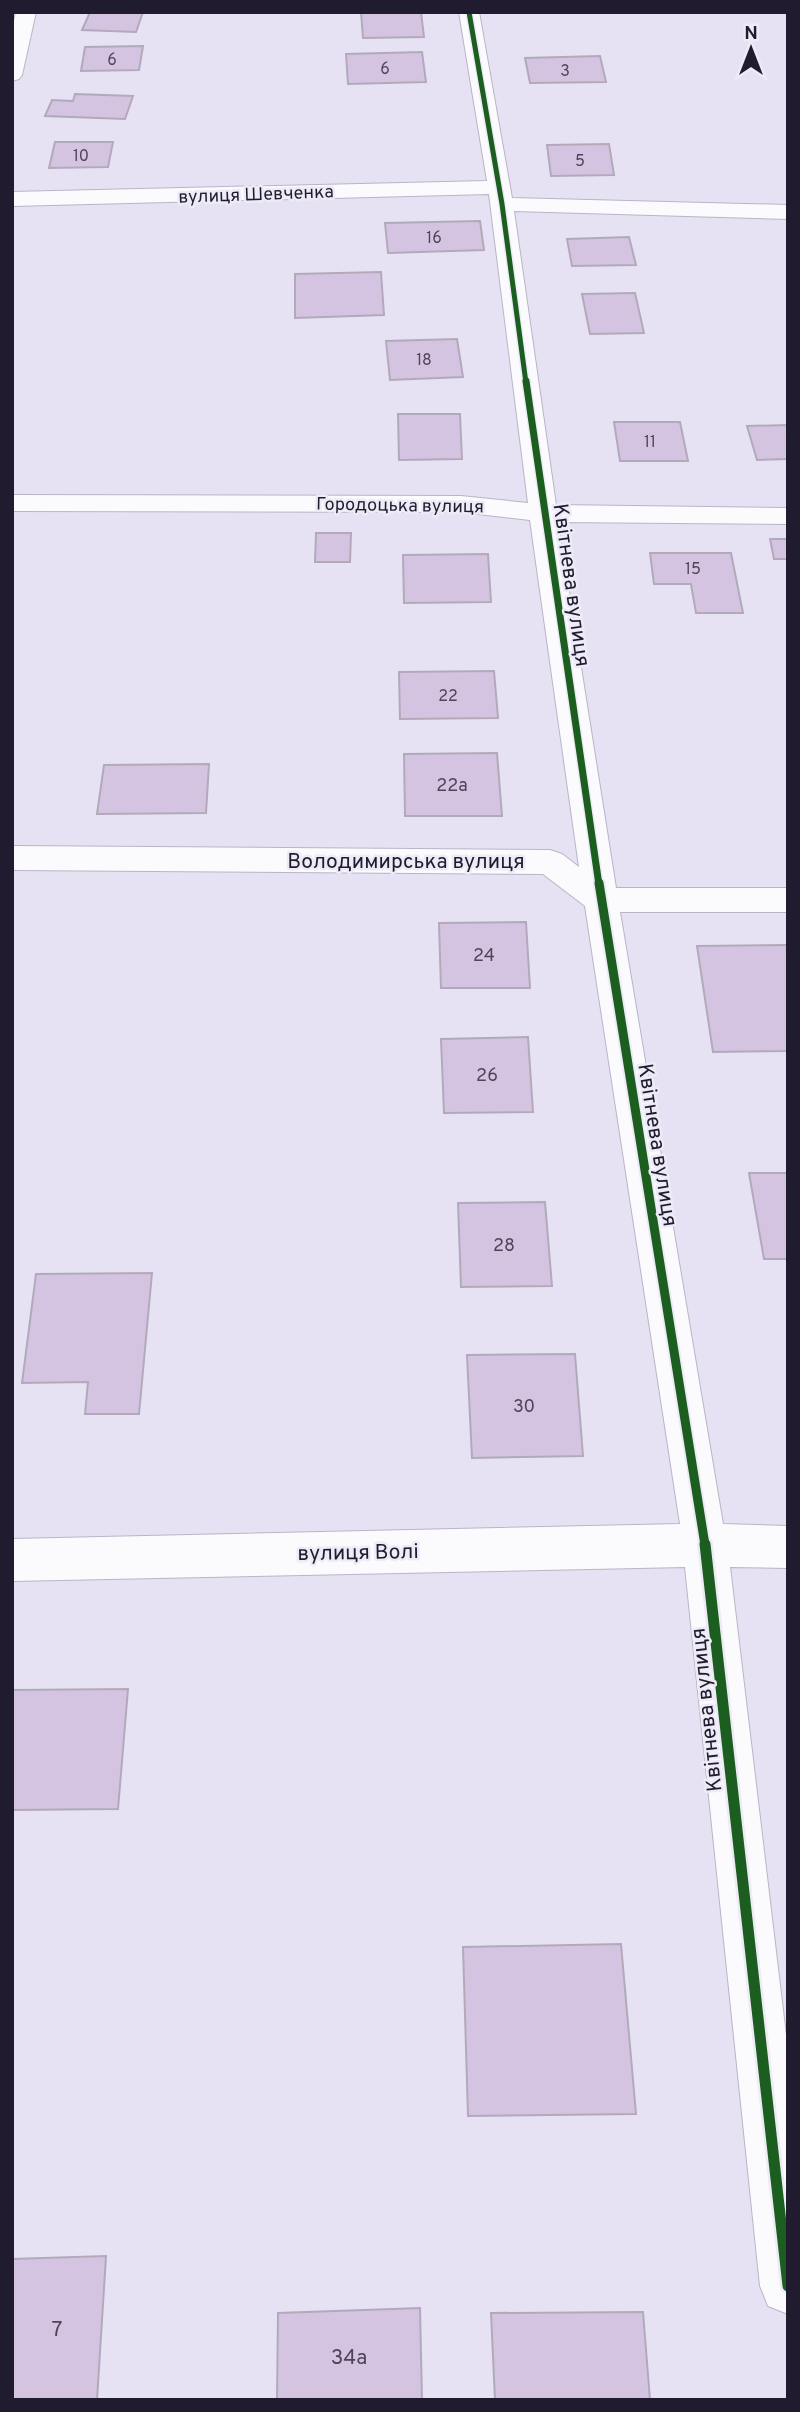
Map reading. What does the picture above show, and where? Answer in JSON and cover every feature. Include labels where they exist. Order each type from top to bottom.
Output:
[{"type":"street","points":[[12,75],[26,12]]},
{"type":"street","name":"Квітнева вулиця","points":[[468,12],[501,195],[543,513],[601,900],[705,1545],[788,2287]]},
{"type":"street","name":"вулиця Шевченка","points":[[12,199],[501,195],[788,212]]},
{"type":"street","name":"Городоцька вулиця","points":[[12,503],[461,504],[543,513],[788,516]]},
{"type":"street","name":"Володимирська вулиця","points":[[12,858],[550,862],[601,900]]},
{"type":"street","points":[[601,900],[788,900]]},
{"type":"street","name":"вулиця Волі","points":[[12,1560],[705,1545],[788,1547]]},
{"type":"building","points":[[90,12],[143,12],[136,32],[82,30]]},
{"type":"building","points":[[361,12],[421,12],[424,37],[363,38]]},
{"type":"building","points":[[143,46],[139,70],[81,71],[85,47]]},
{"type":"building","points":[[422,52],[426,82],[348,84],[346,54]]},
{"type":"building","points":[[600,56],[606,82],[530,83],[525,58]]},
{"type":"building","points":[[75,94],[133,96],[125,119],[45,116],[52,100],[73,101]]},
{"type":"building","points":[[55,142],[113,142],[108,167],[49,168]]},
{"type":"building","points":[[609,144],[614,175],[551,176],[547,145]]},
{"type":"building","points":[[480,221],[484,250],[388,253],[385,223]]},
{"type":"building","points":[[629,237],[636,265],[572,266],[567,239]]},
{"type":"building","points":[[381,272],[384,315],[295,318],[295,274]]},
{"type":"building","points":[[635,293],[644,333],[590,334],[582,294]]},
{"type":"building","points":[[457,339],[463,377],[390,380],[386,341]]},
{"type":"building","points":[[398,414],[460,414],[462,459],[399,460]]},
{"type":"building","points":[[614,422],[680,422],[688,461],[620,461]]},
{"type":"building","points":[[788,425],[788,459],[757,460],[747,426]]},
{"type":"building","points":[[316,533],[351,533],[350,562],[315,562]]},
{"type":"building","points":[[770,539],[788,539],[788,559],[774,559]]},
{"type":"building","points":[[650,553],[731,553],[743,613],[696,613],[691,584],[654,584]]},
{"type":"building","points":[[488,554],[491,602],[404,603],[403,555]]},
{"type":"building","points":[[494,671],[498,718],[400,719],[399,672]]},
{"type":"building","points":[[497,753],[502,816],[405,816],[404,754]]},
{"type":"building","points":[[209,764],[206,813],[97,814],[104,765]]},
{"type":"building","points":[[526,922],[530,988],[441,988],[439,923]]},
{"type":"building","points":[[788,945],[788,1051],[713,1052],[697,946]]},
{"type":"building","points":[[528,1037],[533,1112],[444,1113],[441,1039]]},
{"type":"building","points":[[749,1173],[788,1173],[788,1259],[764,1259]]},
{"type":"building","points":[[545,1202],[552,1286],[461,1287],[458,1203]]},
{"type":"building","points":[[152,1273],[139,1414],[85,1414],[88,1382],[22,1383],[36,1274]]},
{"type":"building","points":[[575,1354],[583,1456],[472,1458],[467,1355]]},
{"type":"building","points":[[128,1689],[118,1809],[12,1810],[12,1690]]},
{"type":"building","points":[[621,1944],[636,2114],[468,2116],[463,1947]]},
{"type":"building","points":[[106,2256],[97,2400],[12,2400],[12,2259]]},
{"type":"building","points":[[420,2308],[422,2400],[277,2400],[278,2313]]},
{"type":"building","points":[[643,2312],[650,2400],[495,2400],[491,2313]]},
{"type":"cycle path","points":[[469,12],[502,204],[543,513],[601,900],[705,1545],[788,2286]]}]
